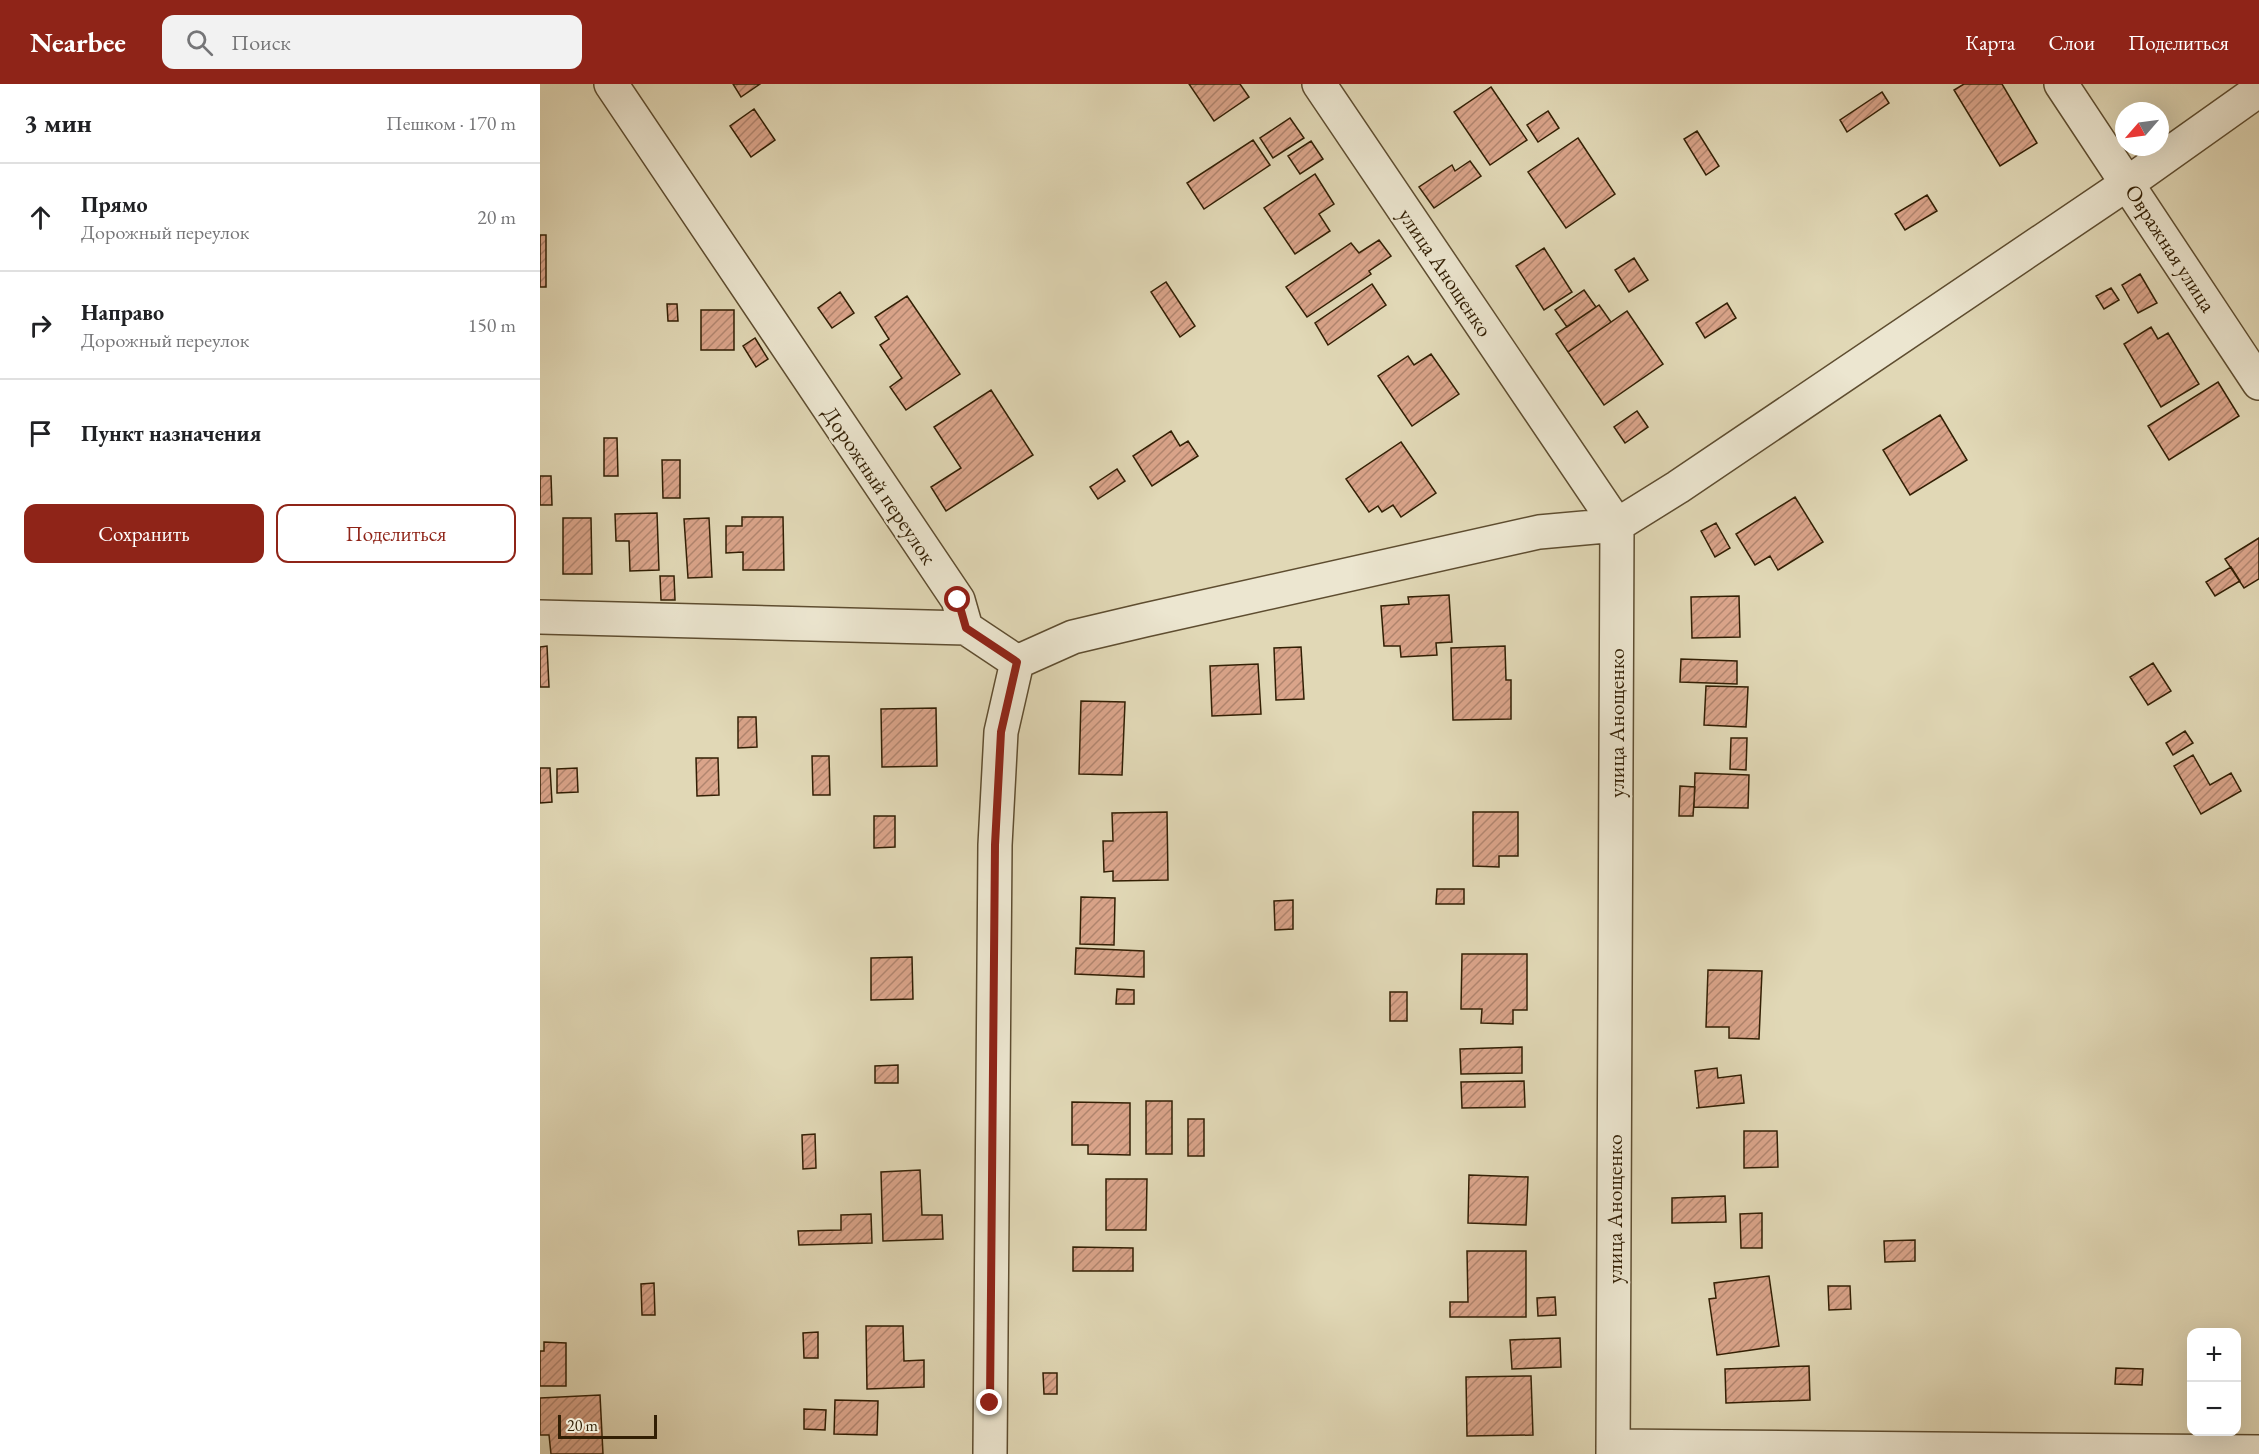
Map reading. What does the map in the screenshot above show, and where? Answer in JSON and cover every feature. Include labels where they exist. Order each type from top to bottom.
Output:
[{"type":"street","name":"Дорожный переулок","points":[[611,84],[958,600],[966,628]]},
{"type":"street","name":"улица Анощенко","points":[[1319,84],[1617,525],[1613,1450]]},
{"type":"street","name":"Овражная улица","points":[[2061,84],[2259,383]]},
{"type":"street","points":[[1017,662],[1073,637],[1145,620],[1539,532],[1617,525],[1678,487],[2128,183],[2259,90]]},
{"type":"street","points":[[540,616],[966,628],[1017,662]]},
{"type":"street","points":[[990,1454],[995,845],[1001,732],[1017,662]]},
{"type":"street","points":[[1613,1450],[2259,1452]]},
{"type":"building","points":[[733,84],[760,84],[741,97]]},
{"type":"building","points":[[1189,84],[1240,84],[1249,97],[1214,121]]},
{"type":"building","points":[[1964,84],[2002,84],[2037,143],[2000,166],[1954,90]]},
{"type":"building","points":[[1491,87],[1527,140],[1490,165],[1454,112]]},
{"type":"building","points":[[1882,92],[1889,103],[1847,132],[1840,120]]},
{"type":"building","points":[[754,109],[775,140],[751,157],[730,126]]},
{"type":"building","points":[[1548,111],[1559,128],[1538,142],[1527,125]]},
{"type":"building","points":[[1290,118],[1304,138],[1273,158],[1260,138]]},
{"type":"building","points":[[1697,131],[1719,166],[1706,175],[1684,139]]},
{"type":"building","points":[[1578,138],[1615,194],[1566,228],[1528,172]]},
{"type":"building","points":[[1253,140],[1270,165],[1204,209],[1187,183]]},
{"type":"building","points":[[1311,141],[1323,159],[1300,174],[1288,156]]},
{"type":"building","points":[[1470,161],[1481,176],[1434,208],[1419,187],[1452,165],[1455,171]]},
{"type":"building","points":[[1315,174],[1334,204],[1319,214],[1330,231],[1295,254],[1264,208]]},
{"type":"building","points":[[1927,195],[1937,211],[1905,230],[1895,214]]},
{"type":"building","points":[[540,235],[546,235],[546,287],[540,287]]},
{"type":"building","points":[[1379,240],[1391,256],[1369,271],[1371,274],[1307,317],[1286,287],[1351,243],[1359,253]]},
{"type":"building","points":[[1544,248],[1572,292],[1544,310],[1516,266]]},
{"type":"building","points":[[1634,258],[1648,280],[1629,292],[1615,270]]},
{"type":"building","points":[[2140,274],[2157,303],[2138,313],[2122,285]]},
{"type":"building","points":[[1166,282],[1195,326],[1180,337],[1151,292]]},
{"type":"building","points":[[1372,284],[1386,305],[1328,345],[1315,323]]},
{"type":"building","points":[[2111,288],[2119,300],[2104,309],[2096,296]]},
{"type":"building","points":[[1584,290],[1596,307],[1567,327],[1555,310]]},
{"type":"building","points":[[840,292],[854,313],[832,328],[818,308]]},
{"type":"building","points":[[907,296],[960,374],[906,410],[890,387],[902,378],[880,345],[889,339],[875,317]]},
{"type":"building","points":[[1727,303],[1736,318],[1705,338],[1696,323]]},
{"type":"building","points":[[667,304],[677,304],[678,321],[668,321]]},
{"type":"building","points":[[1599,305],[1611,322],[1568,352],[1556,334]]},
{"type":"building","points":[[701,310],[734,310],[734,350],[701,350]]},
{"type":"building","points":[[1627,311],[1663,364],[1604,405],[1568,352]]},
{"type":"building","points":[[2151,327],[2158,339],[2168,333],[2199,384],[2161,407],[2124,344]]},
{"type":"building","points":[[755,338],[768,359],[756,367],[743,346]]},
{"type":"building","points":[[1431,354],[1459,394],[1412,426],[1378,376],[1408,356],[1414,365]]},
{"type":"building","points":[[2218,382],[2239,416],[2169,460],[2148,426]]},
{"type":"building","points":[[991,390],[1033,455],[946,511],[931,487],[961,468],[934,427]]},
{"type":"building","points":[[1637,411],[1648,427],[1625,443],[1614,427]]},
{"type":"building","points":[[1940,415],[1967,460],[1910,495],[1883,450]]},
{"type":"building","points":[[1171,431],[1180,446],[1188,441],[1198,456],[1152,486],[1133,456]]},
{"type":"building","points":[[604,438],[617,438],[618,476],[604,476]]},
{"type":"building","points":[[1401,442],[1436,493],[1401,517],[1393,505],[1382,512],[1378,506],[1369,512],[1346,479]]},
{"type":"building","points":[[662,460],[680,460],[680,498],[663,498]]},
{"type":"building","points":[[1117,469],[1125,481],[1098,499],[1090,487]]},
{"type":"building","points":[[540,476],[551,476],[552,505],[540,505]]},
{"type":"building","points":[[1795,497],[1823,542],[1778,570],[1770,556],[1755,565],[1736,534]]},
{"type":"building","points":[[657,513],[659,570],[630,571],[629,541],[616,541],[615,514]]},
{"type":"building","points":[[742,517],[783,517],[784,570],[743,570],[743,552],[726,553],[726,526],[742,526]]},
{"type":"building","points":[[563,518],[591,518],[592,574],[563,574]]},
{"type":"building","points":[[709,518],[712,577],[688,578],[684,519]]},
{"type":"building","points":[[1716,523],[1730,548],[1715,557],[1701,531]]},
{"type":"building","points":[[2259,538],[2259,579],[2244,588],[2225,559]]},
{"type":"building","points":[[2231,567],[2240,581],[2215,596],[2206,582]]},
{"type":"building","points":[[660,576],[674,576],[675,600],[661,600]]},
{"type":"building","points":[[1449,595],[1452,642],[1436,643],[1437,655],[1401,657],[1400,646],[1384,646],[1381,606],[1409,604],[1408,597]]},
{"type":"building","points":[[1739,596],[1740,637],[1692,638],[1691,597]]},
{"type":"building","points":[[547,646],[549,687],[540,687],[540,647]]},
{"type":"building","points":[[1505,646],[1506,680],[1511,680],[1511,719],[1453,720],[1451,648]]},
{"type":"building","points":[[1301,647],[1304,699],[1276,700],[1274,648]]},
{"type":"building","points":[[1681,659],[1737,661],[1737,684],[1680,682]]},
{"type":"building","points":[[2153,663],[2171,691],[2148,705],[2130,677]]},
{"type":"building","points":[[1258,664],[1261,714],[1212,716],[1210,666]]},
{"type":"building","points":[[1706,686],[1748,687],[1746,727],[1704,725]]},
{"type":"building","points":[[1081,701],[1125,702],[1122,775],[1079,774]]},
{"type":"building","points":[[936,708],[937,766],[882,767],[881,709]]},
{"type":"building","points":[[738,717],[756,717],[757,747],[738,748]]},
{"type":"building","points":[[2185,731],[2193,743],[2173,755],[2166,743]]},
{"type":"building","points":[[1731,738],[1747,738],[1746,770],[1730,769]]},
{"type":"building","points":[[2193,755],[2210,785],[2231,773],[2241,791],[2201,814],[2174,766]]},
{"type":"building","points":[[812,756],[829,756],[830,795],[813,795]]},
{"type":"building","points":[[696,758],[718,758],[719,795],[697,796]]},
{"type":"building","points":[[540,768],[550,768],[552,802],[540,803]]},
{"type":"building","points":[[577,768],[578,792],[557,793],[557,769]]},
{"type":"building","points":[[1695,773],[1749,775],[1748,808],[1694,807]]},
{"type":"building","points":[[1680,786],[1695,787],[1693,816],[1679,816]]},
{"type":"building","points":[[1167,812],[1168,880],[1113,881],[1113,871],[1104,872],[1103,841],[1113,841],[1112,813]]},
{"type":"building","points":[[1473,812],[1518,812],[1518,856],[1499,856],[1499,867],[1473,866]]},
{"type":"building","points":[[874,816],[895,816],[895,847],[874,848]]},
{"type":"building","points":[[1437,889],[1464,889],[1464,904],[1436,904]]},
{"type":"building","points":[[1081,897],[1115,898],[1114,945],[1080,944]]},
{"type":"building","points":[[1293,900],[1293,929],[1275,930],[1274,901]]},
{"type":"building","points":[[1076,948],[1144,951],[1144,977],[1075,974]]},
{"type":"building","points":[[1462,954],[1527,954],[1527,1010],[1513,1010],[1513,1024],[1481,1023],[1482,1009],[1461,1009]]},
{"type":"building","points":[[912,957],[913,999],[871,1000],[871,958]]},
{"type":"building","points":[[1708,970],[1762,971],[1759,1039],[1729,1038],[1729,1027],[1706,1027]]},
{"type":"building","points":[[1117,989],[1134,990],[1134,1004],[1116,1004]]},
{"type":"building","points":[[1390,992],[1407,992],[1407,1021],[1390,1021]]},
{"type":"building","points":[[1522,1047],[1522,1073],[1461,1074],[1460,1049]]},
{"type":"building","points":[[898,1065],[898,1083],[875,1083],[875,1066]]},
{"type":"building","points":[[1717,1068],[1718,1078],[1741,1075],[1744,1103],[1699,1108],[1695,1071]]},
{"type":"building","points":[[1524,1081],[1525,1107],[1462,1108],[1461,1082]]},
{"type":"building","points":[[1146,1101],[1172,1101],[1172,1154],[1146,1154]]},
{"type":"building","points":[[1072,1102],[1130,1103],[1130,1155],[1088,1154],[1088,1145],[1072,1145]]},
{"type":"building","points":[[1188,1119],[1204,1119],[1204,1156],[1188,1156]]},
{"type":"building","points":[[1744,1131],[1777,1131],[1778,1167],[1744,1168]]},
{"type":"building","points":[[815,1134],[816,1168],[803,1169],[802,1135]]},
{"type":"building","points":[[920,1170],[922,1215],[942,1215],[943,1239],[883,1241],[881,1172]]},
{"type":"building","points":[[1469,1175],[1528,1177],[1526,1225],[1468,1223]]},
{"type":"building","points":[[1106,1179],[1147,1179],[1146,1230],[1106,1230]]},
{"type":"building","points":[[1725,1196],[1726,1222],[1672,1223],[1672,1198]]},
{"type":"building","points":[[1762,1213],[1762,1248],[1741,1248],[1740,1214]]},
{"type":"building","points":[[871,1214],[872,1243],[799,1245],[798,1231],[841,1230],[841,1215]]},
{"type":"building","points":[[1915,1240],[1915,1261],[1885,1262],[1884,1241]]},
{"type":"building","points":[[1073,1247],[1133,1248],[1133,1271],[1073,1271]]},
{"type":"building","points":[[1467,1251],[1526,1251],[1526,1317],[1450,1317],[1450,1302],[1468,1302]]},
{"type":"building","points":[[1769,1276],[1779,1346],[1717,1355],[1709,1299],[1716,1298],[1714,1283]]},
{"type":"building","points":[[654,1283],[655,1315],[642,1315],[641,1284]]},
{"type":"building","points":[[1828,1286],[1850,1286],[1851,1309],[1829,1310]]},
{"type":"building","points":[[1555,1297],[1556,1315],[1538,1316],[1537,1298]]},
{"type":"building","points":[[866,1326],[903,1326],[904,1361],[924,1360],[924,1387],[867,1389]]},
{"type":"building","points":[[818,1332],[818,1358],[804,1358],[803,1333]]},
{"type":"building","points":[[1560,1338],[1561,1367],[1512,1369],[1510,1340]]},
{"type":"building","points":[[544,1342],[566,1343],[566,1386],[540,1386],[540,1351],[544,1351]]},
{"type":"building","points":[[1809,1366],[1810,1400],[1726,1403],[1725,1369]]},
{"type":"building","points":[[2116,1368],[2143,1369],[2142,1385],[2115,1384]]},
{"type":"building","points":[[1043,1373],[1057,1373],[1057,1394],[1044,1394]]},
{"type":"building","points":[[1531,1376],[1533,1435],[1467,1436],[1466,1377]]},
{"type":"building","points":[[600,1395],[603,1454],[551,1454],[549,1435],[540,1435],[540,1398]]},
{"type":"building","points":[[835,1400],[878,1401],[877,1435],[834,1434]]},
{"type":"building","points":[[804,1409],[826,1410],[825,1430],[804,1429]]},
{"type":"route","points":[[958,600],[966,628],[1017,662],[1001,732],[995,845],[990,1403]]}]
